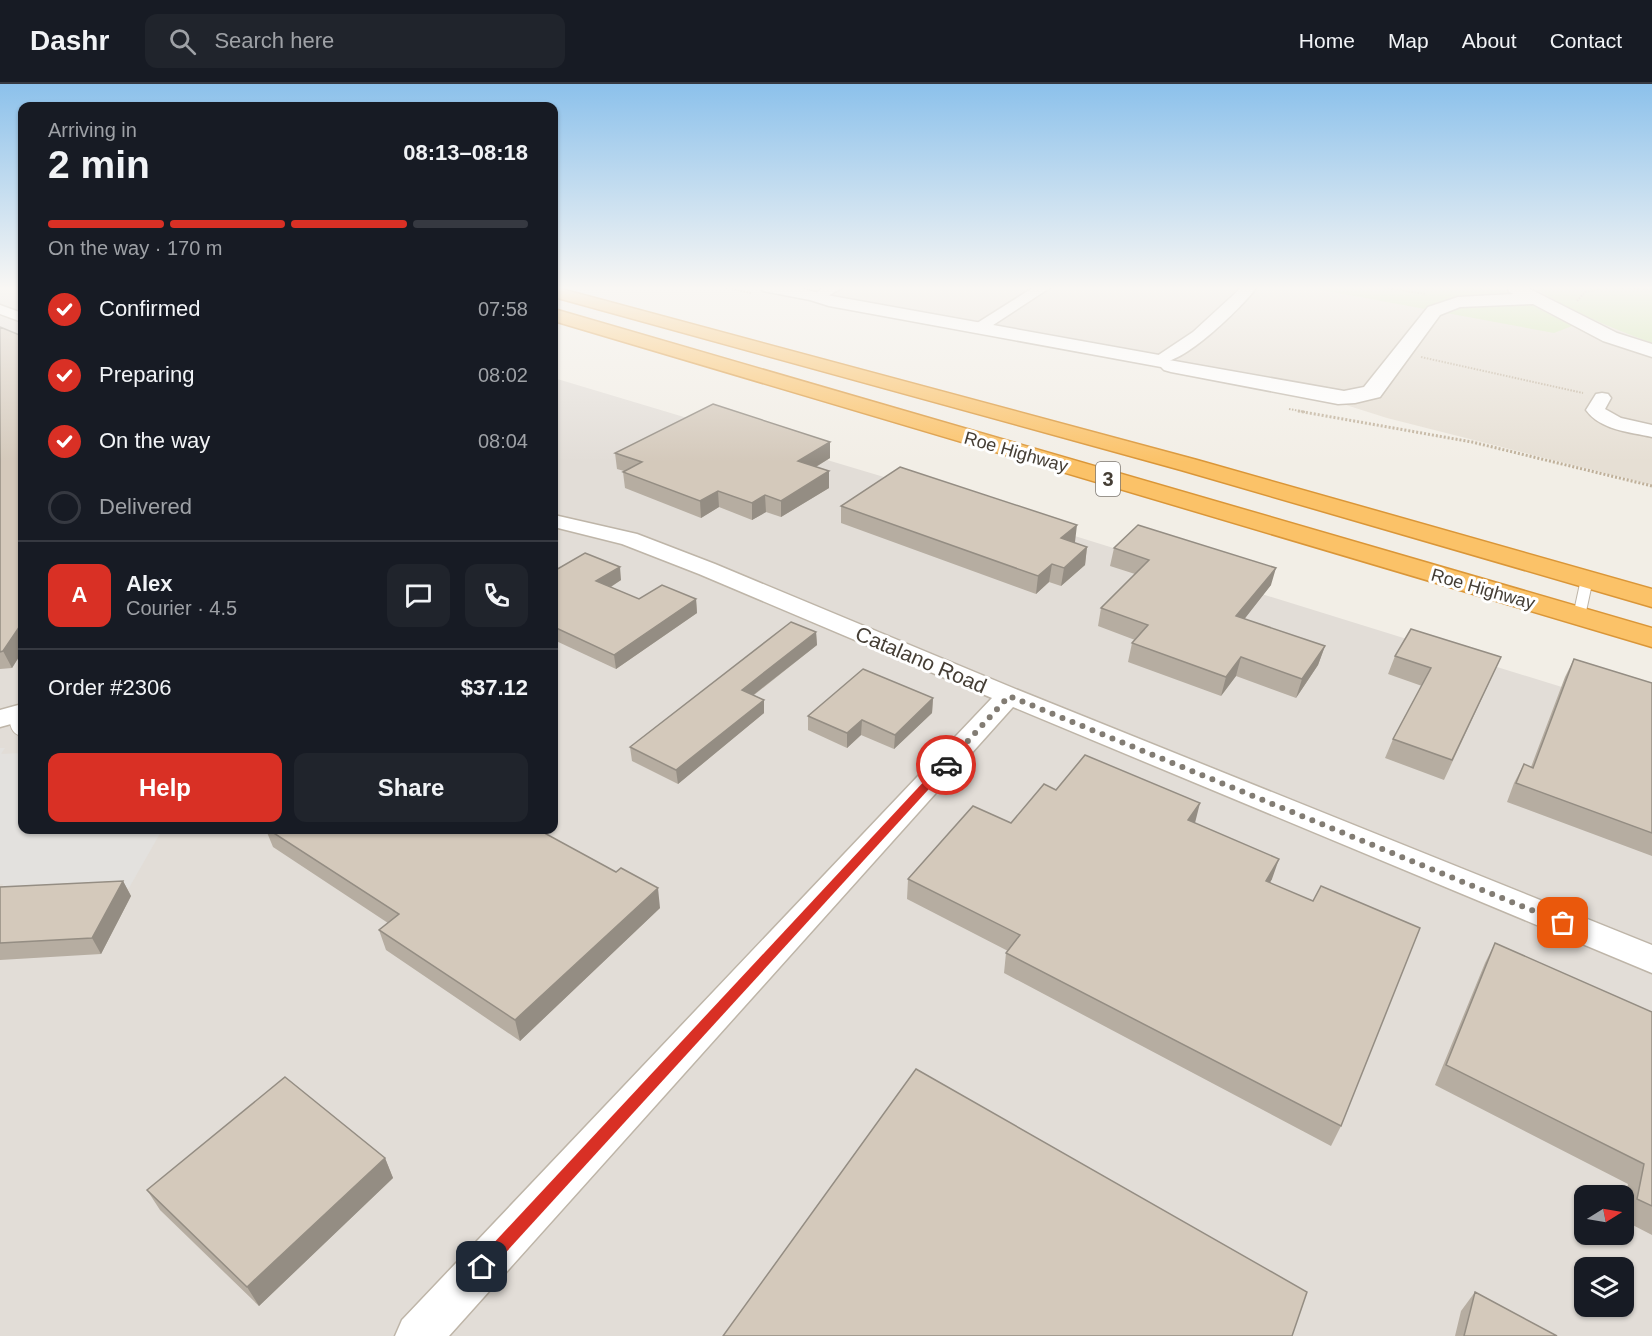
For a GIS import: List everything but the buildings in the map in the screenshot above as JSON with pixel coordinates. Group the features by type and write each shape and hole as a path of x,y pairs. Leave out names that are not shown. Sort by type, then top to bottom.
{"highway":[{"path":"614,345 850,402"},
{"name":"Roe Highway","path":"658,345 1652,638"},
{"name":"Roe Highway","path":"752,345 932,394 1652,598"},
{"path":"784,345 932,394"}],"street":[{"path":"1073,345 1169,361 1225,375 1344,398 1361,397 1372,392 1408,345"},
{"path":"1169,361 1187,345"},
{"path":"1635,345 1652,351"},
{"path":"1602,398 1595,410 1602,417 1652,432"},
{"name":"Catalano Road","path":"558,522 640,543 1652,959"},
{"path":"418,1336 1009,696"}],"lane":[{"path":"1579,616 1587,579"}],"path":[{"path":"1402,353 1602,398"}],"shaded area":[{"path":"0,345 18,345 18,834 558,834 558,379 894,480 1652,715 1652,1336 0,1336"},
{"path":"1054,345 1652,345 1652,485 1387,418 1327,399"},
{"path":"0,748 5,748 1,754 18,753 18,834 160,834 129,888 0,896 3,884 0,884"}],"way so far":[{"path":"946,765 1009,696 1563,923"}],"route":[{"path":"482,1267 946,765"}]}
